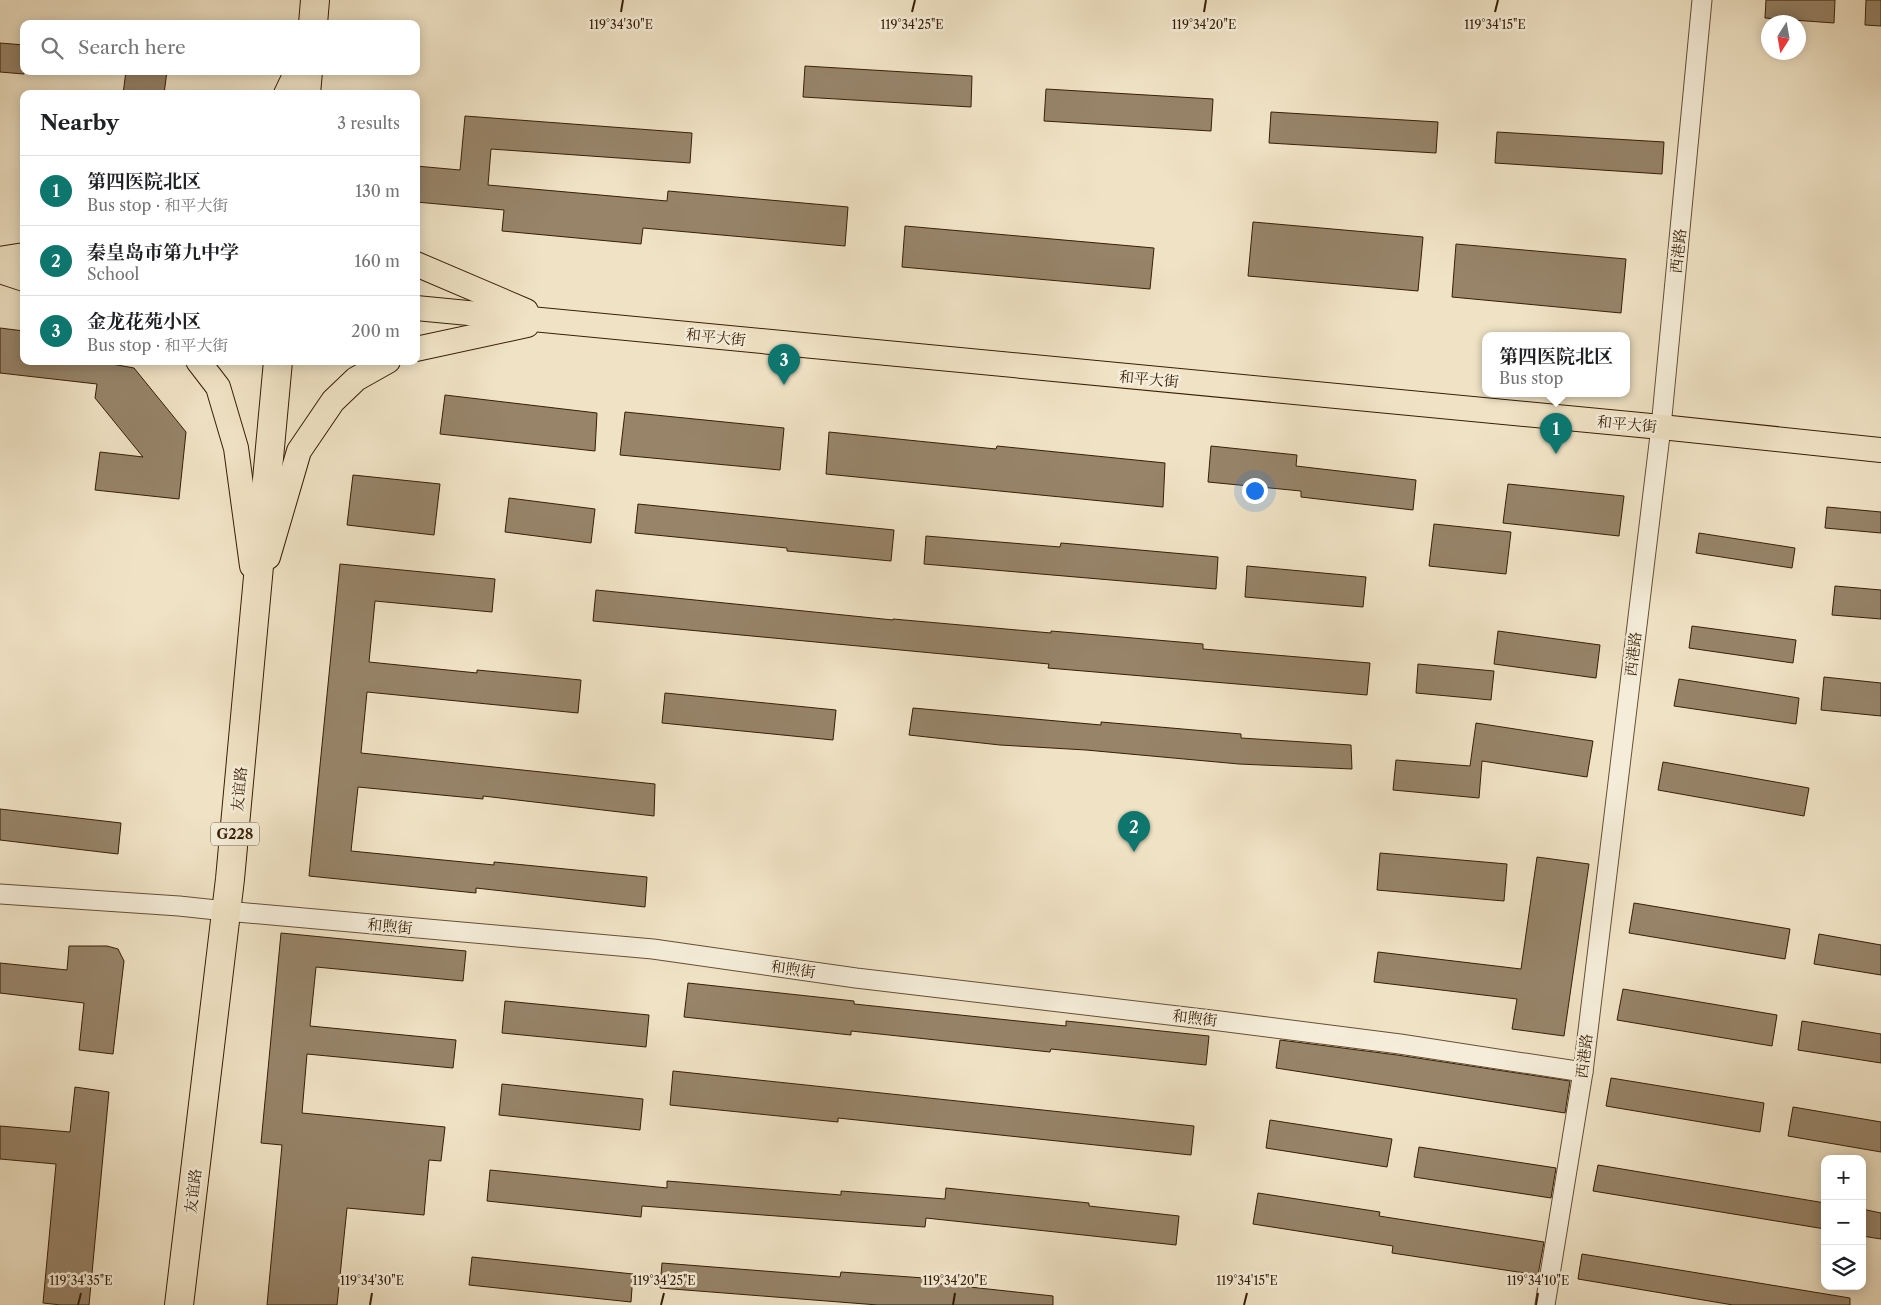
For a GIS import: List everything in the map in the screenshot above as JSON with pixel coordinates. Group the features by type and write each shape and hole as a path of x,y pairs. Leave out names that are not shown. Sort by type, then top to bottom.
{"highway":[{"path":"313,20 315,0"},
{"path":"306,90 308,75"},
{"name":"友谊路","path":"179,1305 226,911 278,365"}],"main road":[{"path":"288,90 295,75"},
{"path":"317,75 318,90"},
{"path":"0,259 20,256"},
{"path":"0,265 20,268"},
{"path":"420,266 548,321"},
{"path":"0,271 20,278"},
{"name":"和平大街","path":"420,308 1661,427 1881,450"},
{"path":"420,348 548,321"},
{"path":"201,365 218,387 236,448 256,594"},
{"path":"256,594 299,451 333,401 356,379 381,365"}],"street":[{"name":"西港路","path":"1546,1305 1583,1072 1661,427 1702,0"},
{"name":"和煦街","path":"0,894 179,906 653,949 856,978 1390,1043 1583,1072"}],"building":[{"path":"1766,0 1835,0 1834,23 1806,21 1806,15 1765,15"},
{"path":"1866,0 1881,0 1881,26 1865,25"},
{"path":"0,43 20,45 20,74 0,72"},
{"path":"805,66 972,76 971,107 803,97"},
{"path":"125,75 166,75 165,90 124,90"},
{"path":"1046,89 1213,99 1211,131 1044,121"},
{"path":"1271,112 1438,122 1436,153 1269,143"},
{"path":"465,116 692,133 690,163 491,149 488,185 667,201 668,191 848,207 845,246 643,228 641,244 502,231 504,210 420,202 420,166 460,170"},
{"path":"1497,132 1664,142 1662,174 1495,163"},
{"path":"1253,222 1423,237 1418,291 1248,276"},
{"path":"905,226 1154,248 1150,289 902,267"},
{"path":"1456,244 1626,259 1621,313 1452,297"},
{"path":"0,328 20,330 20,365 117,365 134,368 186,432 179,499 95,490 100,452 143,457 95,398 97,384 0,373"},
{"path":"445,395 597,413 595,451 440,434"},
{"path":"625,412 784,428 780,470 620,455"},
{"path":"829,432 996,449 997,446 1165,463 1163,507 826,474"},
{"path":"1211,446 1297,455 1296,466 1416,480 1413,510 1301,497 1301,491 1208,482"},
{"path":"353,475 440,484 434,535 347,525"},
{"path":"1508,484 1624,496 1619,536 1503,523"},
{"path":"509,498 595,509 591,543 505,532"},
{"path":"638,504 894,530 891,561 787,551 787,548 635,533"},
{"path":"1827,507 1881,512 1881,533 1825,528"},
{"path":"1434,524 1511,532 1506,574 1429,566"},
{"path":"1699,533 1795,548 1792,568 1696,553"},
{"path":"926,536 1060,547 1061,543 1218,557 1216,589 924,564"},
{"path":"340,564 495,579 492,612 375,601 369,662 477,673 477,670 581,680 578,713 367,692 361,753 655,784 654,816 483,796 483,799 358,787 351,851 494,865 494,862 647,877 645,907 476,888 476,893 309,876"},
{"path":"1247,566 1366,577 1363,607 1245,597"},
{"path":"1835,586 1881,590 1881,619 1832,615"},
{"path":"596,590 893,620 1203,644 1203,649 1370,663 1367,695 1048,668 1049,664 593,621"},
{"path":"1692,626 1796,640 1793,663 1689,648"},
{"path":"1498,631 1600,645 1596,678 1494,664"},
{"path":"1418,664 1494,671 1491,700 1416,693"},
{"path":"1824,677 1881,683 1881,716 1821,710"},
{"path":"1679,679 1799,698 1796,724 1674,706"},
{"path":"665,693 836,710 833,740 662,723"},
{"path":"913,708 1101,725 1101,722 1241,734 1241,738 1351,745 1352,769 1239,764 1086,750 1000,745 909,735"},
{"path":"1476,723 1593,741 1587,777 1482,761 1479,798 1393,790 1396,760 1470,766"},
{"path":"1663,762 1809,788 1804,816 1658,790"},
{"path":"0,809 121,823 118,854 0,840"},
{"path":"1380,853 1507,864 1504,901 1377,890"},
{"path":"1537,857 1589,864 1564,1036 1512,1029 1517,999 1374,982 1378,952 1521,969"},
{"path":"1634,903 1790,929 1785,959 1629,933"},
{"path":"281,933 466,951 463,981 316,967 310,1026 456,1040 453,1068 307,1054 302,1113 445,1127 441,1161 429,1160 424,1215 347,1208 337,1305 267,1305 282,1145 261,1143"},
{"path":"1819,934 1881,945 1881,975 1814,964"},
{"path":"69,946 107,946 118,949 124,961 113,1054 79,1050 84,1003 0,993 0,963 67,970"},
{"path":"688,983 854,1001 854,1004 1066,1026 1066,1021 1209,1036 1206,1065 1051,1049 1050,1052 851,1031 851,1035 684,1017"},
{"path":"1623,989 1777,1015 1772,1046 1617,1020"},
{"path":"505,1001 649,1015 646,1047 502,1033"},
{"path":"1802,1021 1881,1034 1881,1063 1798,1050"},
{"path":"1280,1040 1397,1055 1570,1081 1565,1113 1276,1068"},
{"path":"673,1071 1194,1126 1191,1155 838,1118 838,1122 670,1105"},
{"path":"1611,1078 1764,1103 1760,1132 1606,1106"},
{"path":"502,1084 643,1099 640,1130 499,1115"},
{"path":"75,1087 109,1092 89,1305 61,1305 43,1303 56,1164 0,1159 0,1126 70,1132"},
{"path":"1793,1107 1881,1122 1881,1152 1788,1136"},
{"path":"1270,1120 1392,1139 1387,1167 1266,1148"},
{"path":"1419,1147 1556,1168 1551,1198 1414,1177"},
{"path":"1598,1165 1821,1202 1821,1228 1593,1191"},
{"path":"490,1170 667,1188 667,1181 841,1195 841,1191 945,1199 946,1188 1089,1203 1089,1206 1179,1216 1176,1245 926,1218 925,1227 642,1206 641,1217 487,1201"},
{"path":"1258,1193 1380,1212 1379,1216 1544,1242 1538,1275 1392,1253 1393,1246 1253,1224"},
{"path":"1866,1210 1881,1213 1881,1239 1866,1237"},
{"path":"1582,1254 1850,1298 1850,1305 1733,1305 1578,1279"},
{"path":"472,1257 633,1274 631,1302 469,1285"},
{"path":"662,1263 840,1277 841,1272 924,1278 923,1282 1053,1296 1053,1305 878,1305 660,1288"}],"place":[{"name":"金龙花苑小区","path":"784,385"},
{"name":"第四医院北区","path":"1556,454"},
{"name":"秦皇岛市第九中学","path":"1134,852"}]}
